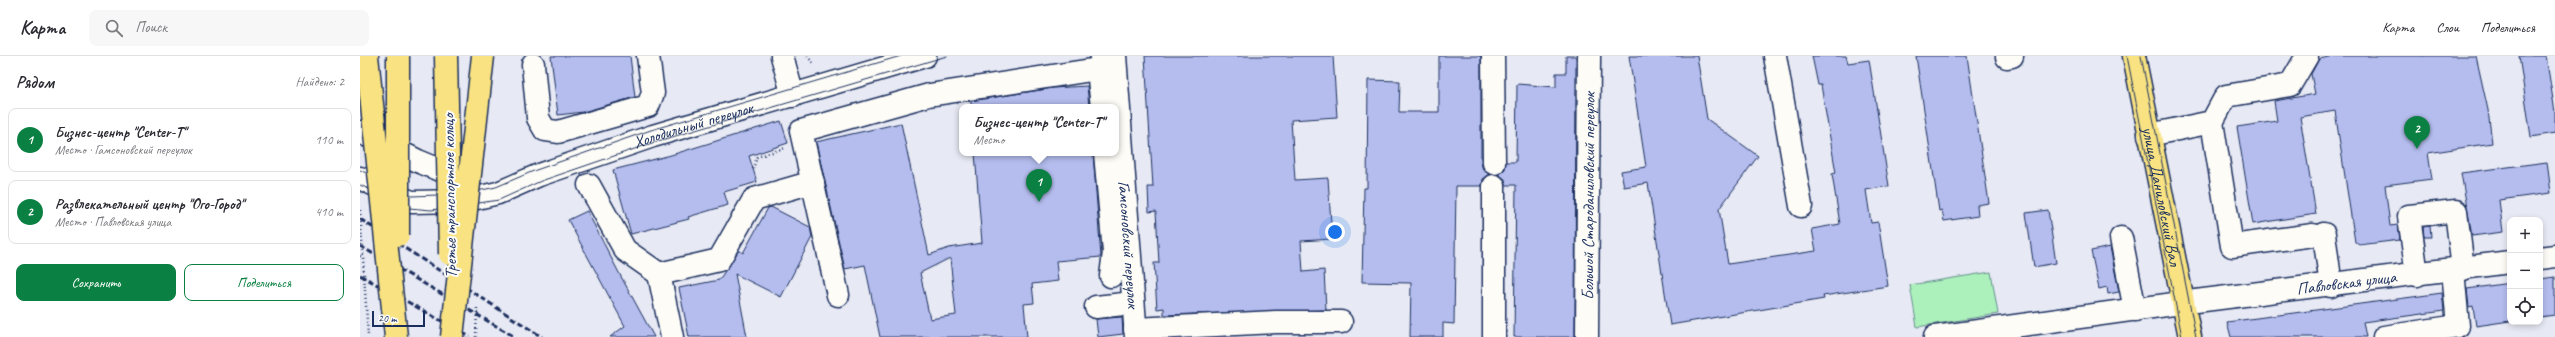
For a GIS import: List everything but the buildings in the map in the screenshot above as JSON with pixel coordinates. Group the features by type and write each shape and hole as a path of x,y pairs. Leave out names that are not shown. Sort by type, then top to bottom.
{"main road":[{"path":"368,56 397,337"},
{"path":"397,337 398,56"},
{"name":"Третье транспортное кольцо","path":"446,56 452,337"},
{"path":"452,337 483,56"},
{"name":"улица Даниловский Вал","path":"2134,56 2182,303 2190,337"}],"street":[{"path":"532,64 538,118 545,130 558,132 648,106 653,93 648,56"},
{"path":"782,56 793,96"},
{"name":"Холодильный переулок","path":"360,178 411,202 464,201 498,193 539,175 653,136 925,56"},
{"name":"Гамсоновский переулок","path":"1115,56 1118,104"},
{"path":"1493,56 1494,163"},
{"name":"Большой Староданиловский переулок","path":"1587,337 1589,56"},
{"path":"1775,56 1800,206"},
{"path":"2307,56 2290,84 2226,96 2212,122 2232,246 2318,235 2331,286"},
{"path":"838,295 801,131 929,94 1101,63 1102,104"},
{"name":"Гамсоновский переулок","path":"1119,111 1136,333"},
{"path":"2149,135 2212,122"},
{"path":"360,132 418,161 498,193"},
{"path":"1105,156 1114,252 1111,276"},
{"path":"659,274 718,260 754,199 813,182"},
{"path":"589,186 625,250 659,274 672,337"},
{"path":"1494,186 1494,337"},
{"path":"2384,337 2458,326 2456,210 2410,216 2416,275"},
{"path":"2121,238 2136,310"},
{"path":"2543,258 2555,256"},
{"name":"Павловская улица","path":"1935,337 2182,303 2331,286 2507,262"},
{"path":"1096,307 1133,303"},
{"path":"1136,333 1276,322 1341,322"}],"path":[{"path":"807,56 814,65"},
{"path":"753,168 756,158 791,145"},
{"path":"360,210 368,337"}],"green space":[{"path":"1991,272 1998,314 1917,327 1910,285"}],"tram line":[{"path":"360,170 412,196 463,194 496,187 536,170 651,130 901,56"},
{"path":"360,185 409,208 431,210 499,200 541,181 655,142 947,56"},
{"path":"2127,56 2182,337"},
{"path":"2141,56 2196,337"}],"railway":[{"path":"360,219 542,337"},
{"path":"360,246 515,337"},
{"path":"360,275 470,337"}],"place":[{"name":"Развлекательный центр \"Ого-Город\"","path":"2417,149"},
{"name":"Бизнес-центр \"Center-T\"","path":"1039,202"}]}
